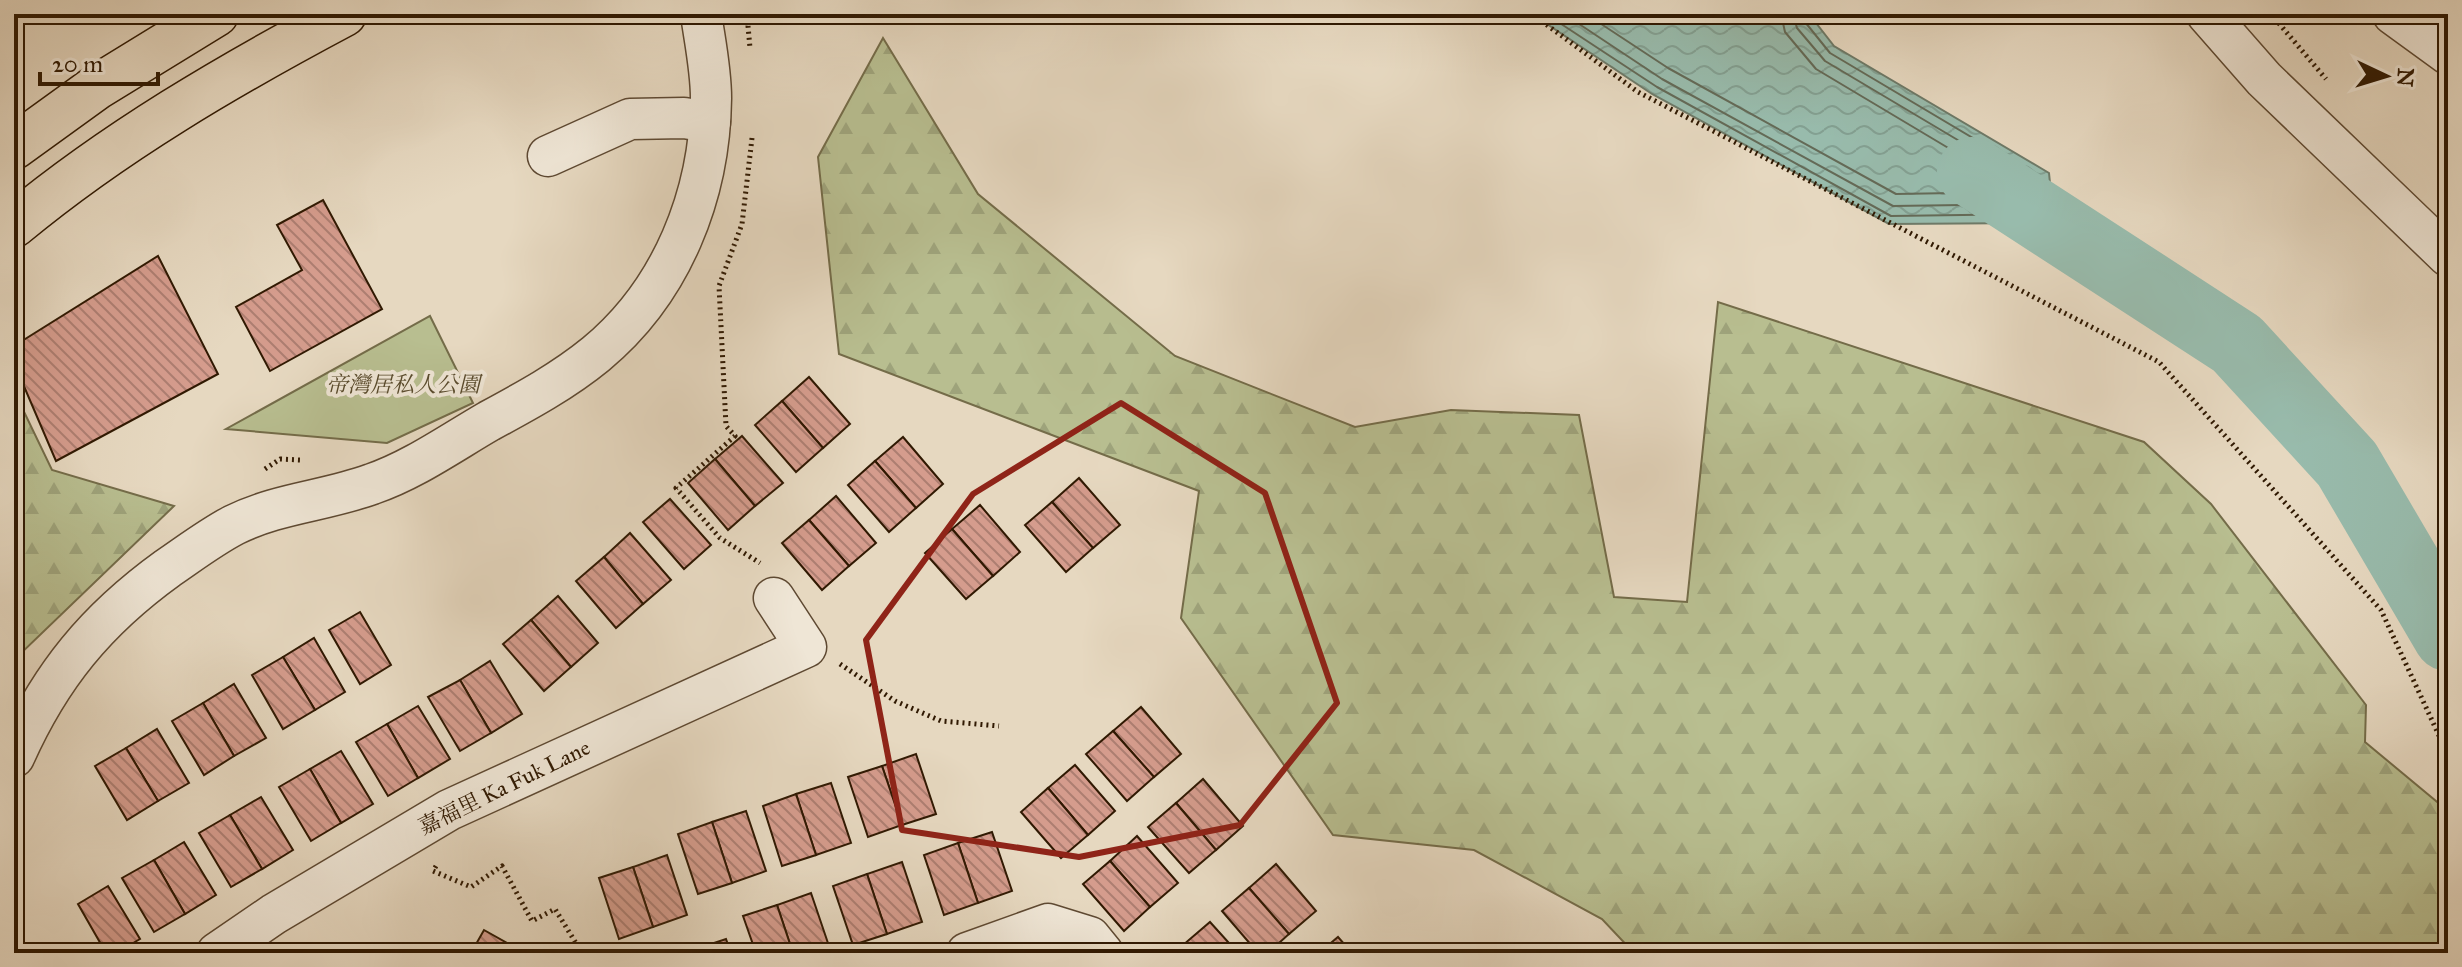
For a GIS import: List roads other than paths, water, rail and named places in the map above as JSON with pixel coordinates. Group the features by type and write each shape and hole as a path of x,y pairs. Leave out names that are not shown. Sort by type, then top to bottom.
{"main road":[{"path":"14,147 97,87 216,14"},
{"path":"14,225 125,143 192,100 344,14"}],"street":[{"path":"14,757 42,700 63,668 87,638 144,585 201,545 262,513 353,490 396,474 551,386 597,353 642,306 675,255 695,203 710,122 710,69 701,14"},
{"path":"2207,14 2264,79 2448,256"},
{"path":"2393,14 2448,54"},
{"path":"548,156 630,119 684,118 710,122"},
{"name":"嘉福里 Ka Fuk Lane","path":"217,953 274,914 449,810 806,647 774,598"},
{"path":"967,953 1048,924 1090,937 1103,953"}],"water":[{"path":"1532,14 1809,14 1834,46 2049,173 2054,223 1889,224 1652,94"}],"waterway":[{"path":"1972,172 2237,344 2347,464 2448,636"}],"park label":[{"name":"帝灣居私人公園","path":"403,384"}]}
